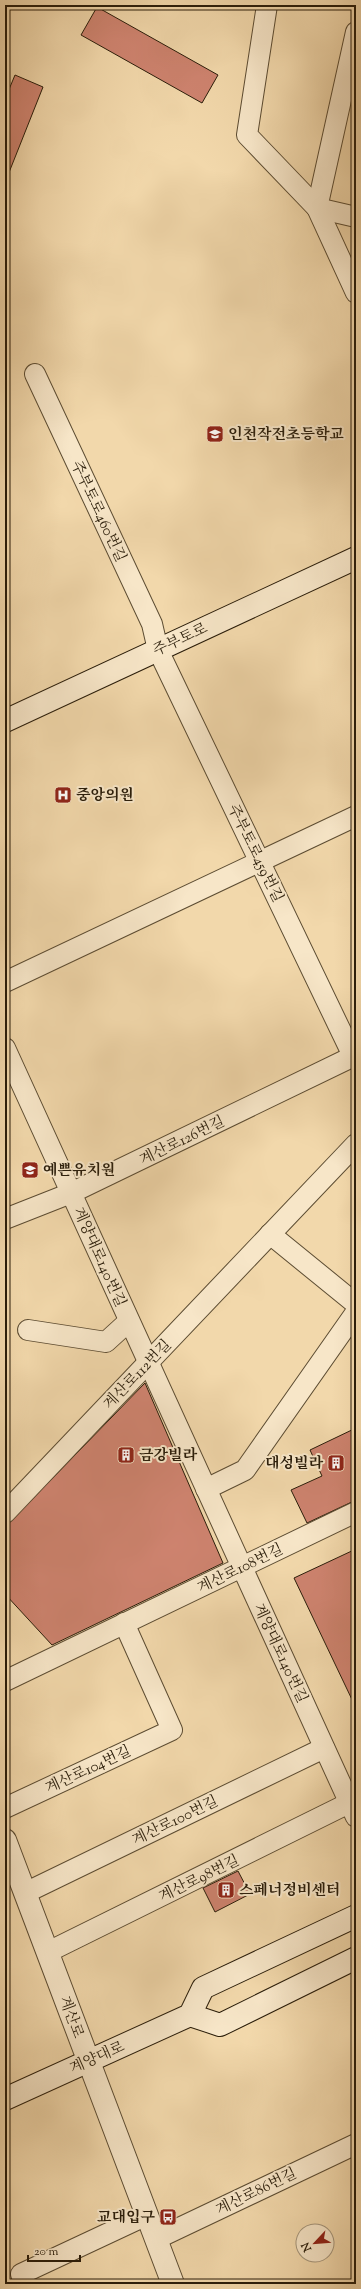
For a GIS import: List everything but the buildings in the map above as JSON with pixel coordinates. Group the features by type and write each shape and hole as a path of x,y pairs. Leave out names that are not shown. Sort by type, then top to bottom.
{"main road":[{"name":"주부토로","path":"5,721 356,558"},
{"name":"계산로","path":"5,1840 173,2284"},
{"path":"356,1916 203,1988 190,2015 220,2025 356,1958"},
{"name":"계양대로","path":"5,2099 190,2015"}],"street":[{"path":"267,5 247,135 317,208 356,293"},
{"path":"317,208 356,32"},
{"path":"317,208 356,217"},
{"name":"주부토로460번길","path":"35,374 152,624 158,650"},
{"name":"주부토로459번길","path":"158,650 355,1055"},
{"path":"5,982 356,816"},
{"name":"계양대로140번길","path":"5,1048 353,1810"},
{"name":"계산로126번길","path":"5,1219 71,1193 355,1055"},
{"name":"계산로112번길","path":"5,1513 356,1144"},
{"path":"270,1234 356,1304"},
{"path":"206,1489 244,1470 356,1312"},
{"name":"계양대로140번길","path":"28,1330 106,1342 130,1321"},
{"name":"계산로108번길","path":"5,1681 356,1512"},
{"name":"계산로104번길","path":"5,1808 172,1730 124,1624"},
{"name":"계산로100번길","path":"25,1893 324,1748"},
{"name":"계산로98번길","path":"48,1952 353,1810"},
{"name":"계산로86번길","path":"156,2239 356,2144"},
{"path":"25,2284 22,2274 147,2215"}],"place":[{"name":"인천작전초등학교","path":"215,434"},
{"name":"중앙의원","path":"63,795"},
{"name":"예쁜유치원","path":"30,1170"},
{"name":"금강빌라","path":"126,1455"},
{"name":"대성빌라","path":"336,1463"},
{"name":"스페너정비센터","path":"226,1890"},
{"name":"교대입구","path":"168,2217"}]}
